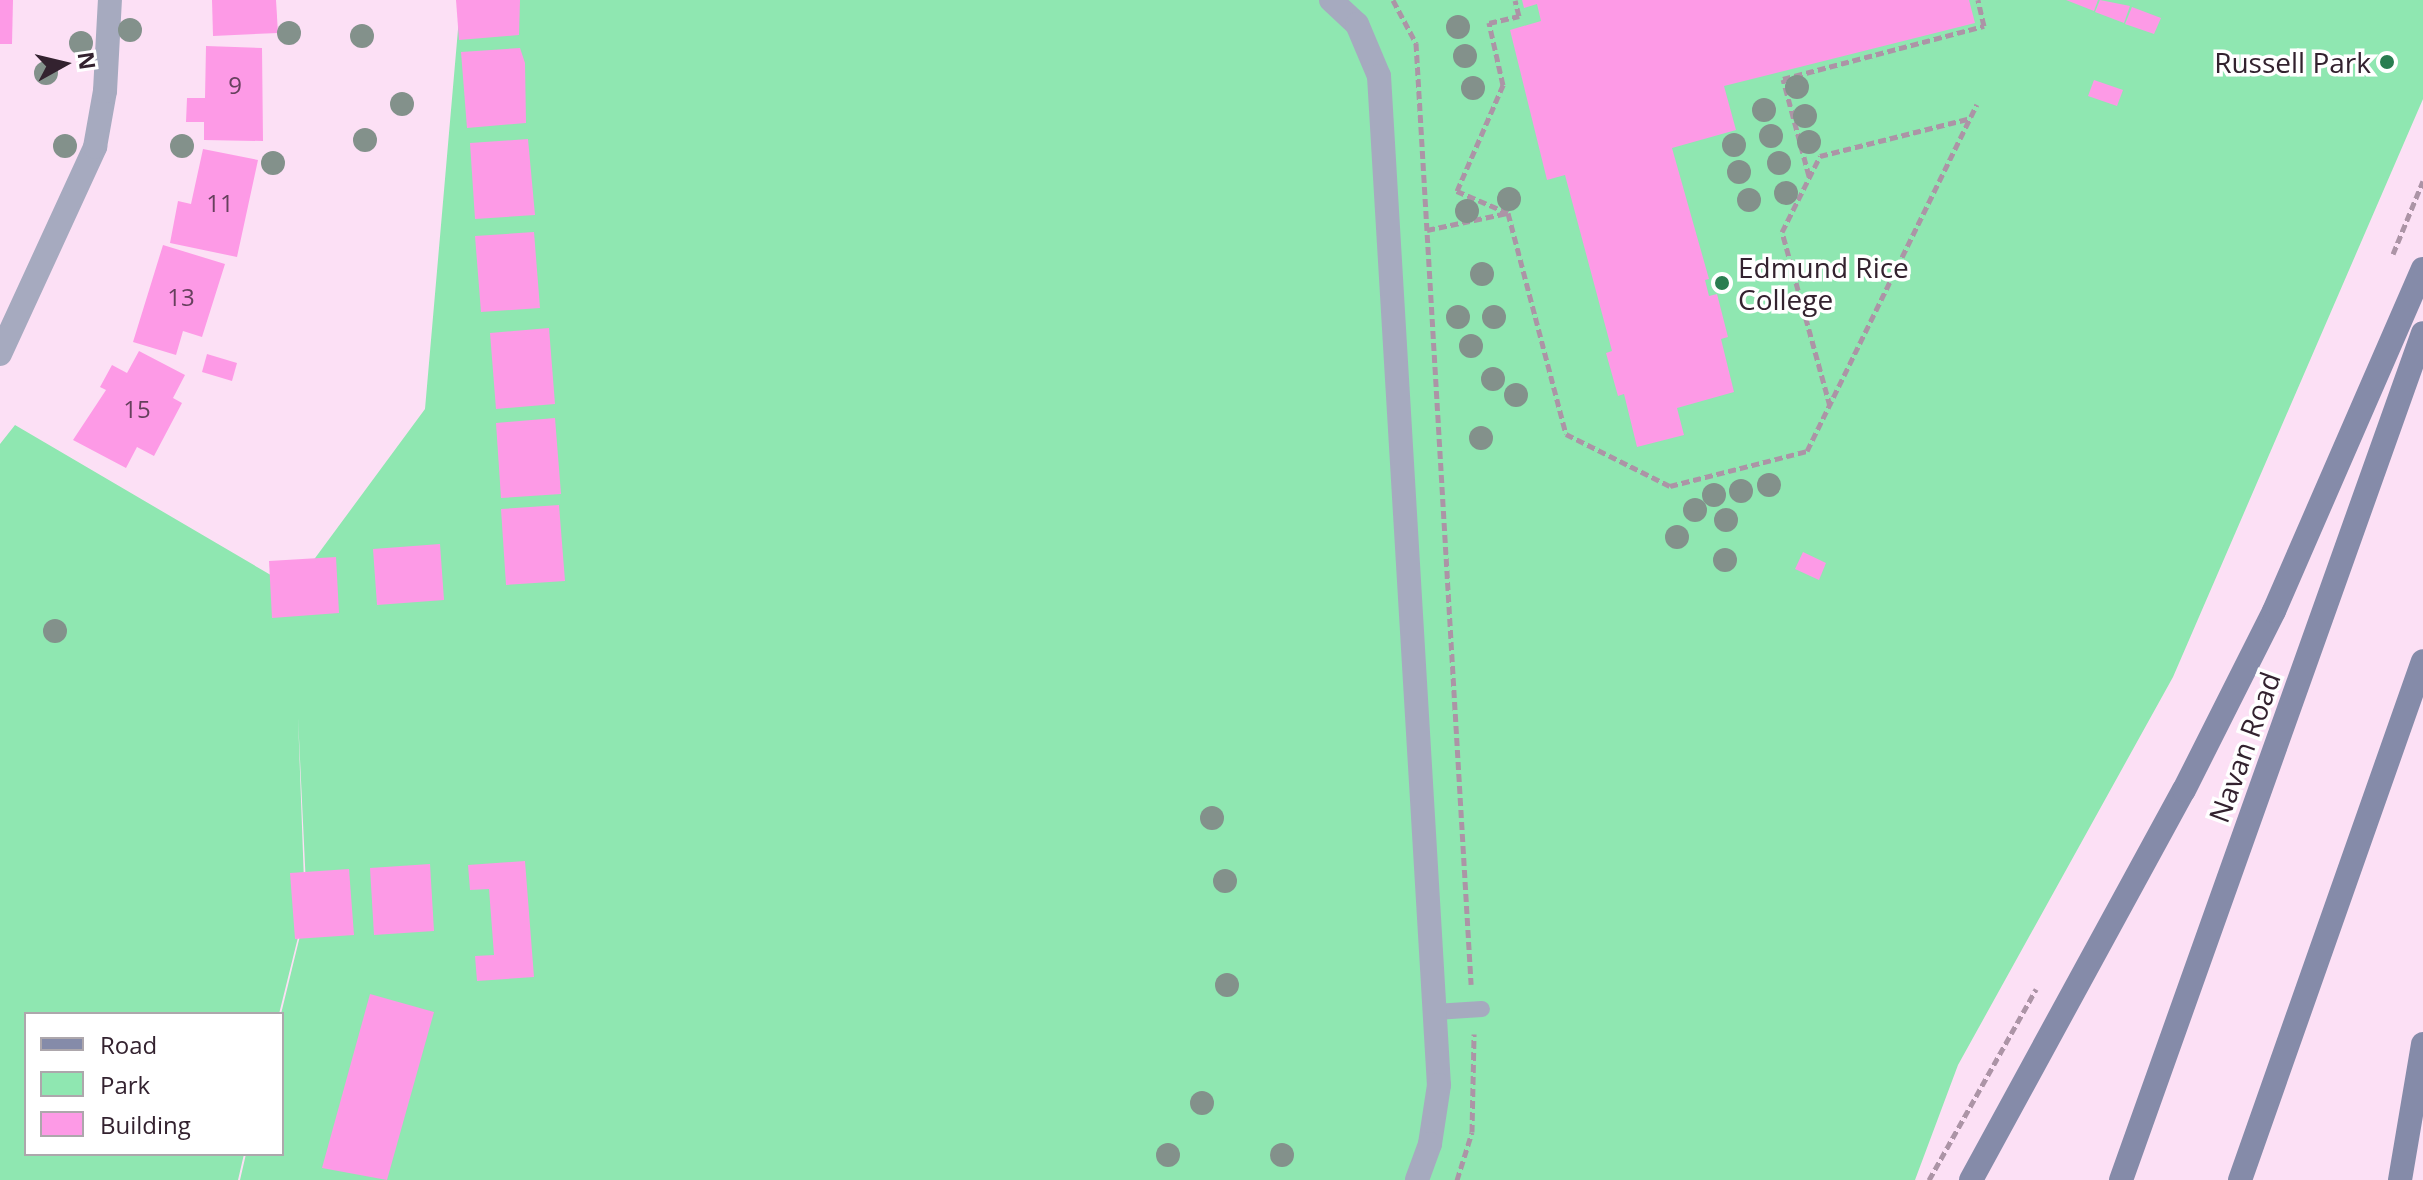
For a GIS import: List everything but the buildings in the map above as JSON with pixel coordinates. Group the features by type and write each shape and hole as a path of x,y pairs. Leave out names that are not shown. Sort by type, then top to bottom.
{"main road":[{"path":"1971,1180 2184,790 2274,611 2423,269"},
{"name":"Navan Road","path":"2121,1180 2423,333"},
{"path":"2240,1180 2423,661"},
{"path":"2400,1180 2423,1044"}],"street":[{"path":"0,354 95,147 105,91 110,0"},
{"path":"1331,0 1357,24 1379,76 1439,1085 1430,1144 1417,1180"}],"lane":[{"path":"1435,1012 1477,1009"}],"path":[{"path":"1393,0 1416,43 1477,1009 1472,1132 1457,1180"},
{"path":"1508,213 1457,191 1503,85 1489,23 1519,16 1515,0"},
{"path":"1809,177 1783,79 1984,26 1978,0"},
{"path":"1508,213 1566,434 1670,486 1807,451 1977,104"},
{"path":"1830,406 1782,232 1809,177 1820,156 1972,118"},
{"path":"2390,262 2423,181"},
{"path":"1427,230 1508,213"},
{"path":"1929,1180 1969,1101 2040,984"}],"green space":[{"path":"469,0 2423,0 2423,99 2173,677 1958,1065 1915,1180 240,1180 246,1156 284,1156 284,1012 281,1012 307,907 298,717 305,909 279,1012 24,1012 24,1156 244,1156 238,1180 0,1180 0,444 15,425 293,588 425,409 459,18"}],"place":[{"name":"Russell Park","path":"2387,62"},
{"name":"Edmund Rice College","path":"1722,283"}]}
